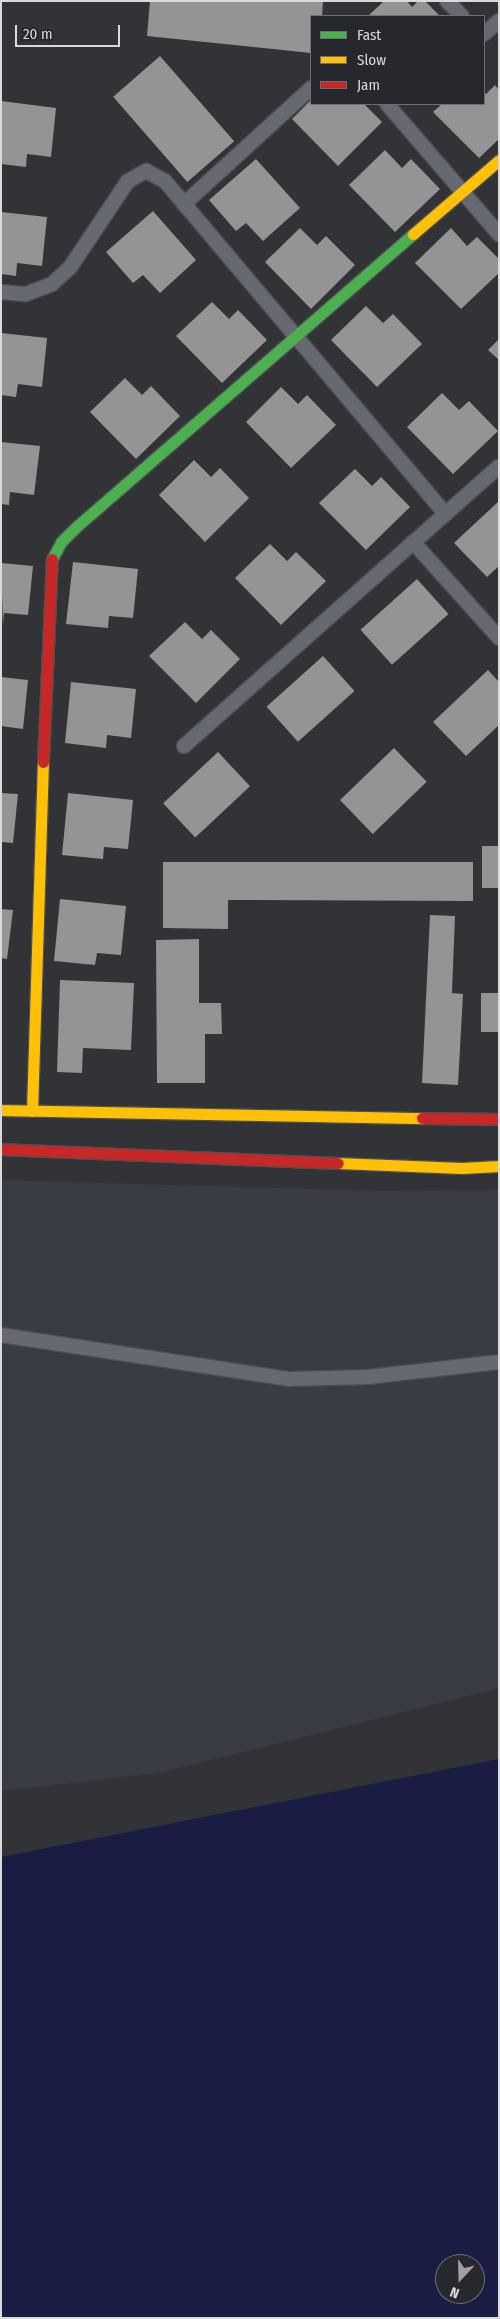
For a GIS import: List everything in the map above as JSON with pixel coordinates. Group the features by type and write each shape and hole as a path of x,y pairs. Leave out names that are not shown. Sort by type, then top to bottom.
{"street":[{"path":"32,1111 50,563 61,542 76,526 499,160"},
{"path":"1,1110 499,1119"},
{"path":"1,1149 462,1168 499,1166"}],"lane":[{"path":"447,1 461,15"},
{"path":"485,33 499,21"},
{"path":"184,204 310,89"},
{"path":"394,106 499,234"},
{"path":"1,292 26,294 52,284 71,266 128,181 146,171 165,182 445,514"},
{"path":"184,746 499,466"},
{"path":"413,542 499,638"},
{"path":"1,1336 290,1379 368,1377 499,1362"}],"shaded area":[{"path":"1,1180 380,1191 499,1190 499,1688 157,1773 1,1791"},
{"path":"499,1759 499,2318 1,2318 1,1857"}],"building":[{"path":"150,1 323,1 322,15 310,15 310,53 147,36"},
{"path":"384,1 407,1 412,7 418,1 425,1 439,15 369,15"},
{"path":"160,56 234,141 187,182 113,97"},
{"path":"495,85 499,90 499,139 479,158 433,112 441,105 485,105 486,94"},
{"path":"1,101 56,108 51,157 27,154 26,167 1,164"},
{"path":"310,101 310,105 365,105 382,122 338,166 292,119"},
{"path":"385,150 402,168 411,159 440,189 395,232 349,185"},
{"path":"256,159 300,208 263,241 246,223 236,231 209,200"},
{"path":"153,211 196,260 160,293 143,275 133,283 106,252"},
{"path":"1,212 47,217 42,266 17,263 16,276 1,274"},
{"path":"300,228 317,245 326,236 355,265 311,309 265,262"},
{"path":"451,228 467,246 477,237 499,259 499,273 461,309 415,263"},
{"path":"212,302 229,319 238,310 267,340 222,383 176,336"},
{"path":"366,306 383,323 393,314 422,344 377,387 331,340"},
{"path":"1,333 47,338 42,387 18,384 16,397 1,395"},
{"path":"499,339 499,360 488,350"},
{"path":"125,378 142,395 151,386 180,416 136,459 90,412"},
{"path":"281,387 298,404 307,395 336,425 291,468 246,422"},
{"path":"442,393 459,410 469,401 498,431 453,474 407,427"},
{"path":"1,442 40,446 34,495 10,492 9,505 1,504"},
{"path":"194,460 211,477 220,468 249,498 205,542 159,495"},
{"path":"355,469 372,486 381,477 410,507 366,550 319,503"},
{"path":"499,501 499,566 487,577 454,543"},
{"path":"270,544 287,561 296,552 326,581 281,625 235,578"},
{"path":"73,562 138,569 133,618 109,616 108,628 66,624"},
{"path":"1,563 33,566 28,615 4,613 3,625"},
{"path":"417,579 448,614 392,665 361,630"},
{"path":"185,622 202,639 211,630 240,659 196,703 149,656"},
{"path":"323,656 354,691 298,742 267,707"},
{"path":"488,670 499,682 499,725 466,756 433,722"},
{"path":"1,677 28,680 23,729 1,726"},
{"path":"71,682 136,689 131,738 107,735 106,748 65,743"},
{"path":"394,748 427,782 373,834 340,800"},
{"path":"218,752 250,786 195,838 163,803"},
{"path":"1,793 18,794 13,843 1,842"},
{"path":"68,793 133,800 128,849 104,847 103,859 62,855"},
{"path":"482,846 499,846 499,888 482,888"},
{"path":"163,862 473,862 473,901 228,900 228,929 163,928"},
{"path":"60,899 126,906 121,955 97,953 95,965 54,961"},
{"path":"1,909 13,910 7,959 1,958"},
{"path":"430,915 455,916 452,993 463,994 458,1085 422,1083"},
{"path":"199,939 199,1003 221,1003 222,1034 205,1034 205,1083 157,1083 156,940"},
{"path":"60,980 134,983 131,1050 83,1048 82,1073 57,1072"},
{"path":"481,993 499,993 499,1032 481,1032"}],"traffic: fast":[{"path":"52,559 61,542 76,527 413,234"}],"traffic: slow":[{"path":"413,234 499,160"},
{"path":"32,1111 43,762"},
{"path":"1,1110 422,1118"},
{"path":"338,1163 462,1168 499,1166"}],"traffic: jam":[{"path":"43,762 52,559"},
{"path":"422,1118 499,1119"},
{"path":"1,1149 338,1163"}]}
